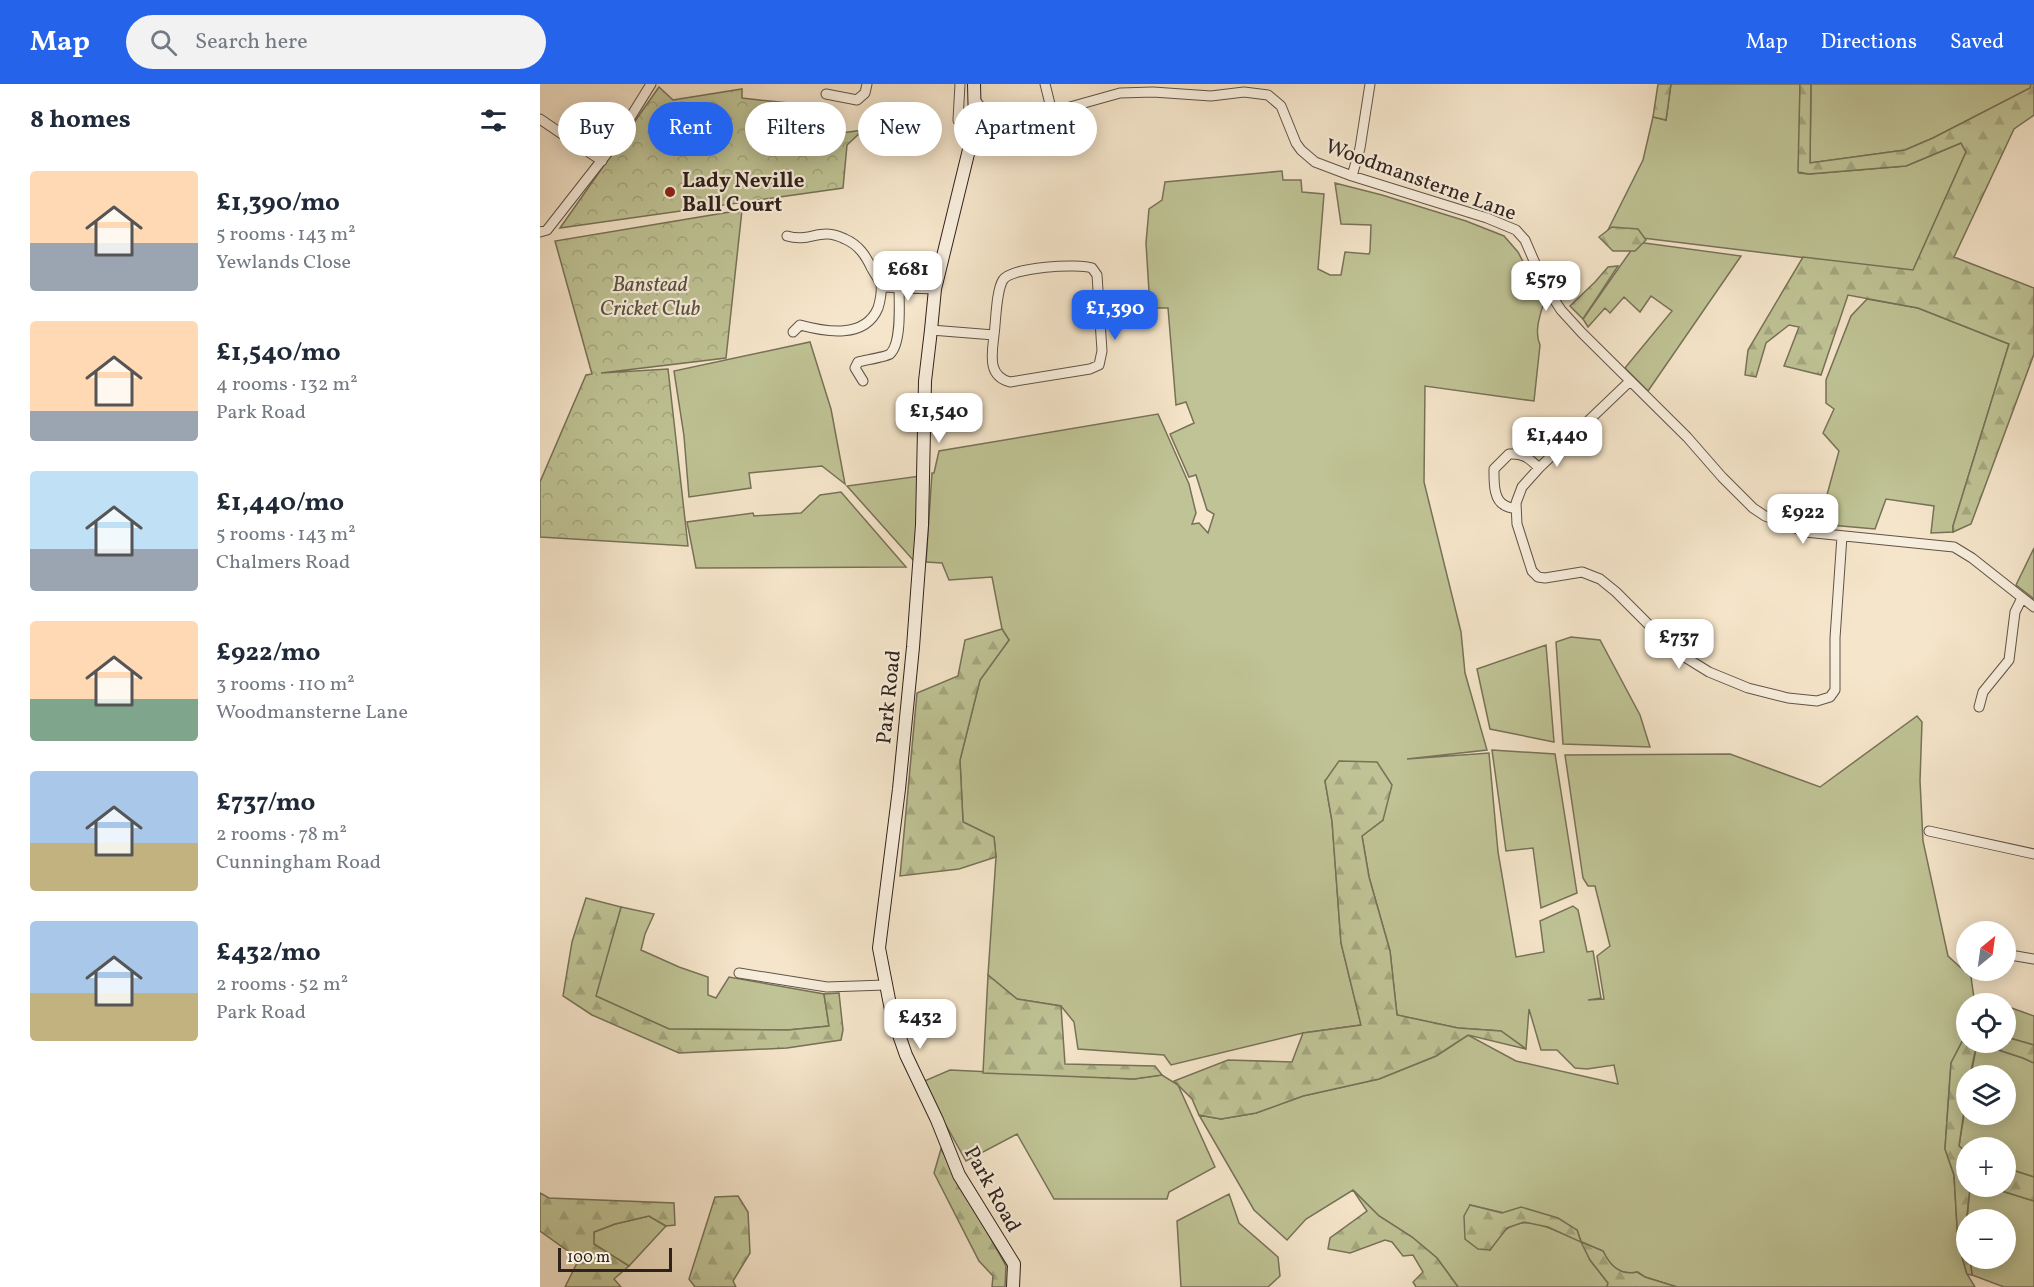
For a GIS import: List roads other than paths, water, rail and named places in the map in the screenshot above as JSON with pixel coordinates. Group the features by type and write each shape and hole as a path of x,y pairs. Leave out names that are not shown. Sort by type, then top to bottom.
{"street":[{"path":"543,231 602,161 651,84"},
{"path":"826,94 857,100 865,93 867,84"},
{"path":"959,102 960,84"},
{"name":"Park Road","path":"974,84 976,101"},
{"path":"1045,84 1050,102"},
{"path":"1352,176 1360,148 1370,84"},
{"name":"Woodmansterne Lane","path":"1080,102 1120,88 1211,96 1244,92 1268,95 1281,106 1300,150 1315,162 1352,176 1487,218 1516,230 1525,240 1544,285 1561,310 1687,437 1753,508 1798,530 1954,547 1972,558 2034,607"},
{"path":"540,120 558,132"},
{"path":"594,156 602,161"},
{"name":"Park Road","path":"969,156 935,289 926,381 922,525 913,647 899,789 879,948 885,985 906,1055 937,1120 959,1174 1014,1264 1013,1287"},
{"path":"787,236 799,240 823,232 847,239 865,255 882,287 879,305 873,317 860,328 849,331 821,331 800,325 793,332"},
{"path":"1076,265 1092,268 1097,275 1102,351 1099,365 1090,369 1023,381 1004,381 995,373 993,367 994,335 1002,282 1011,273 1076,265"},
{"path":"882,287 935,289"},
{"path":"862,381 855,368 856,364 888,356 895,345 898,331 899,288"},
{"path":"931,330 994,335"},
{"path":"1630,381 1522,487 1516,509 1521,540 1532,571 1538,577 1582,572 1600,579 1675,651 1708,672 1748,688 1788,698 1818,701 1830,697 1835,690 1835,638 1842,536"},
{"path":"1516,509 1506,506 1498,498 1494,488 1494,469 1509,454 1518,453 1524,455 1539,468"},
{"path":"1979,707 1983,692 2009,660 2015,612 2022,598"},
{"path":"1929,831 2034,854"},
{"path":"2016,956 2034,959"},
{"path":"739,973 827,987 885,985"}],"place":[{"name":"Lady Neville Ball Court","path":"670,192"}],"park label":[{"name":"Banstead Cricket Club","path":"650,296"}]}
